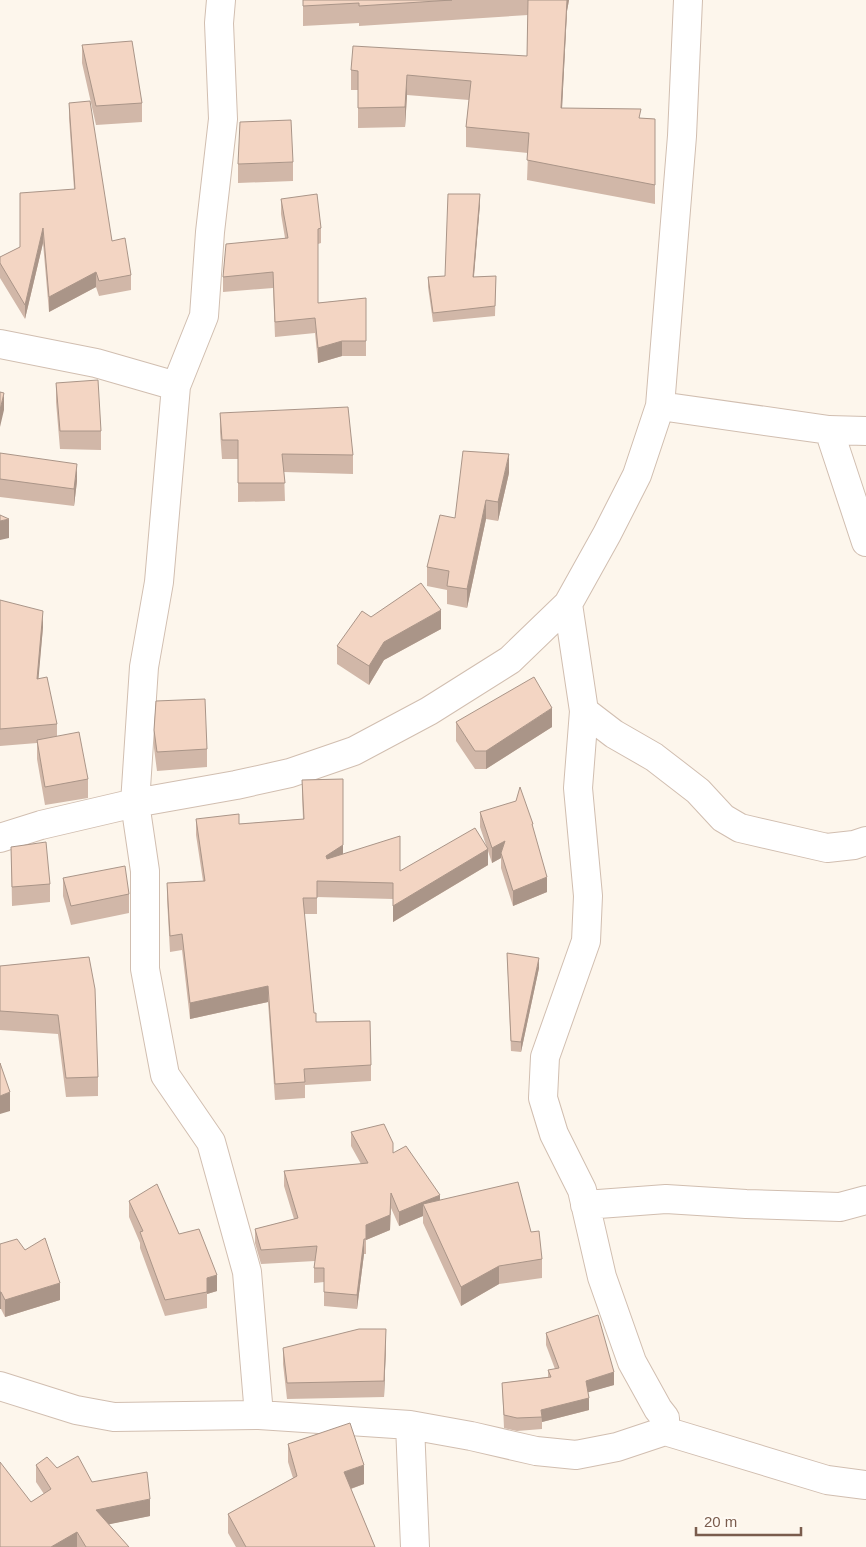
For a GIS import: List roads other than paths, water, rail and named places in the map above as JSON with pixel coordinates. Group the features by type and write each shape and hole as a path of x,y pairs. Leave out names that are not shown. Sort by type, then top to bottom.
{"street":[{"path":"221,0 219,23 223,119 210,232 204,316 176,386 159,582 144,667 135,803 145,871 145,968 165,1075 211,1142 247,1272 259,1415"},
{"path":"0,838 41,825 135,803 281,775 354,751 429,711 510,660 568,604 637,475 660,406 682,136 688,0"},
{"path":"0,344 96,362 176,386"},
{"path":"660,406 829,430 866,431"},
{"path":"829,430 866,542"},
{"path":"568,604 584,711 578,788 588,896 586,941 545,1057 543,1098 554,1134 582,1190 602,1277 632,1362 665,1418 665,1431"},
{"path":"584,711 614,734 654,757 698,791 723,818 740,828 827,848 854,845 866,841"},
{"path":"585,1206 666,1199 840,1207 866,1200"},
{"path":"0,1386 76,1410 114,1417 259,1415 410,1425 471,1436 536,1452 576,1455 617,1447 665,1431 826,1480 866,1485"},
{"path":"410,1425 415,1547"}]}
